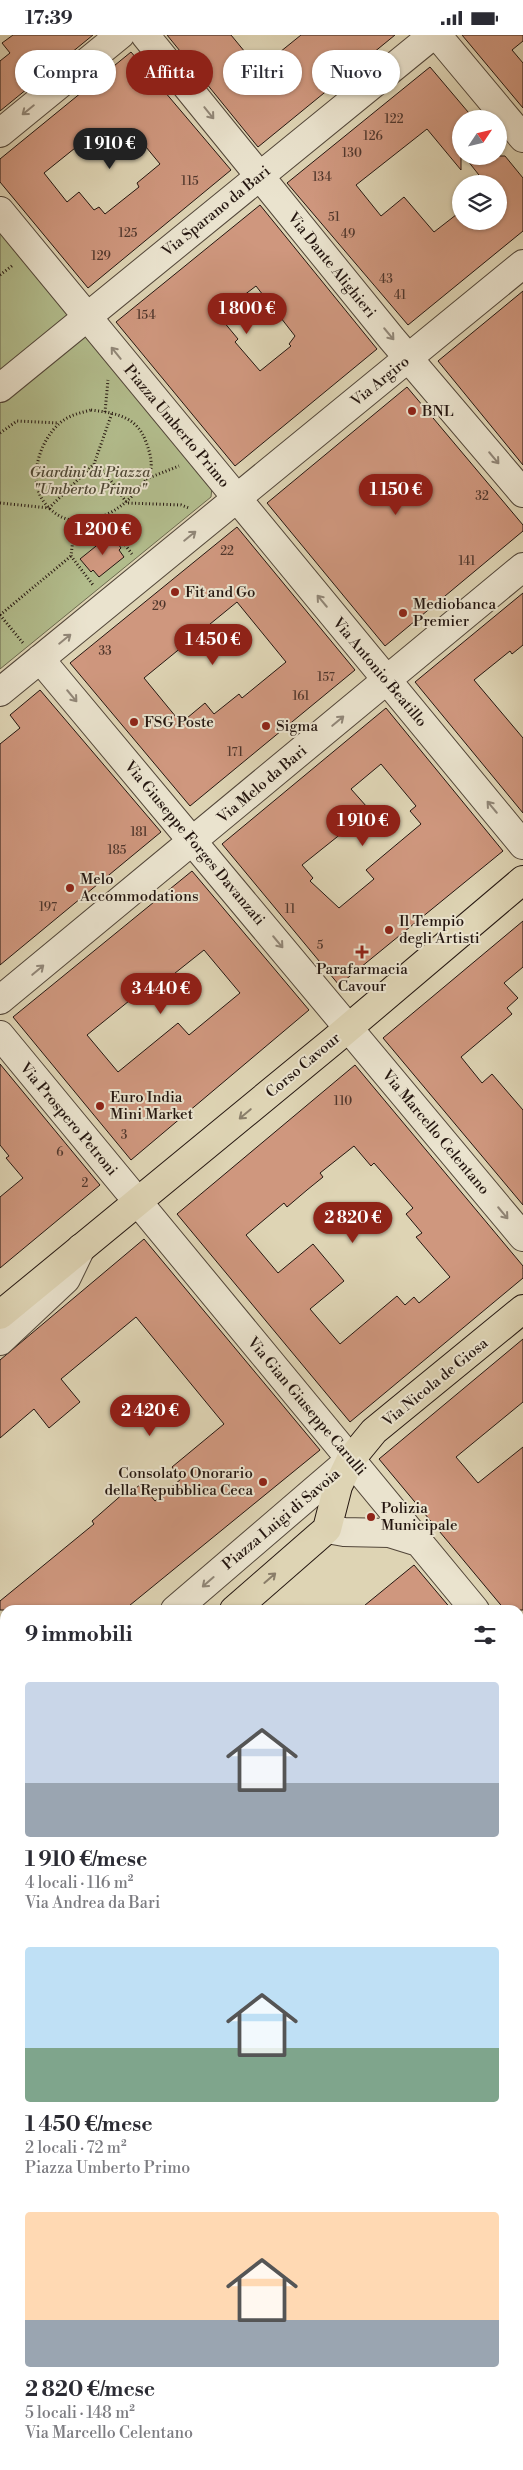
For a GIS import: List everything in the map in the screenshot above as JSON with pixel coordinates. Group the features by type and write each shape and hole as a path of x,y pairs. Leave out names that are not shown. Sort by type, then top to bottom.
{"main road":[{"name":"Corso Cavour","path":"0,1315 349,1027 523,880"},
{"name":"Via Nicola de Giosa","path":"351,1459 374,1431 523,1309"},
{"name":"Piazza Luigi di Savoia","path":"327,1529 338,1486 351,1459"},
{"path":"240,1605 327,1529"}],"street":[{"path":"0,133 120,35"},
{"name":"Via Dante Alighieri","path":"144,35 408,357 523,493"},
{"name":"Via Sparano da Bari","path":"0,388 433,35"},
{"path":"437,35 523,138"},
{"name":"Piazza Umberto Primo","path":"0,211 236,498 32,651 0,692"},
{"name":"Via Argiro","path":"236,498 523,264"},
{"name":"Via Antonio Beatillo","path":"236,498 523,845"},
{"name":"Via Melo da Bari","path":"0,1000 523,567"},
{"name":"Via Giuseppe Forges Davanzati","path":"32,651 349,1027"},
{"name":"Via Marcello Celentano","path":"349,1027 523,1237"},
{"name":"Via Prospero Petroni","path":"0,1035 138,1202"},
{"name":"Via Gian Giuseppe Carulli","path":"138,1202 471,1605"},
{"name":"Corso Cavour","path":"0,1341 66,1279 81,1248"},
{"name":"Piazza Luigi di Savoia","path":"181,1605 351,1459"},
{"path":"327,1529 344,1532 389,1533 418,1542"}],"path":[{"path":"0,275 20,259"},
{"path":"106,412 108,375"},
{"path":"91,410 106,412 131,419 144,436 150,453 151,469 127,503 104,517 82,523 52,513 42,500 37,482 36,467 42,451 59,423 72,415 91,410"},
{"path":"49,508 94,464 112,413"},
{"path":"0,433 17,421 59,423"},
{"path":"145,479 188,463"},
{"path":"94,464 106,474 127,503"},
{"path":"0,503 49,508"},
{"path":"127,503 181,505 189,508"},
{"path":"104,517 132,554"},
{"path":"32,651 0,615 71,556 75,521"},
{"path":"71,556 94,585"}],"green space":[{"name":"Giardini di Piazza \"Umberto Primo\"","path":"0,231 212,487 211,497 0,669"}],"building":[{"path":"13,35 93,35 75,50 15,50 15,95 20,95 0,111 0,61 10,53 2,43"},
{"path":"167,35 231,35 243,50 223,50 223,95 302,95 302,50 282,50 301,35 395,35 377,50 312,50 312,95 322,95 258,147 213,92 213,50 179,50"},
{"path":"462,35 523,35 523,41 512,50 523,63 523,108"},
{"path":"126,56 126,95 167,95 231,170 88,288 0,182 0,159 78,95 116,95 116,64","holes":["132,130 160,164 137,183 139,187 105,214 99,207 94,210 79,192 67,202 44,173 85,140 98,157"]},
{"path":"430,67 466,110 452,110 452,159 427,129 356,185 381,216 404,197 434,232 452,218 452,230 507,230 507,175 479,175 471,165 508,165 508,160 523,178 523,231 408,325 287,183 395,95 400,95 400,91"},
{"path":"260,205 377,349 235,466 116,322","holes":["256,286 295,336 289,344 291,346 260,371 235,342 238,339 218,315"]},
{"path":"523,291 523,465 438,361"},
{"path":"407,387 523,525 523,531 385,646 267,503"},
{"path":"237,527 355,670 190,806 70,663","holes":["237,602 286,662 242,698 239,694 214,714 205,703 181,723 144,678"]},
{"path":"111,534 121,548 119,550 124,557 99,577 93,570 91,572 80,559"},
{"path":"523,593 523,645 512,654 510,651 474,680 523,738 523,813 415,682"},
{"path":"40,690 161,832 0,965 0,744 20,728 10,715"},
{"path":"386,708 503,851 339,985 222,844","holes":["381,764 416,806 410,811 421,824 366,870 374,879 339,908 310,881 313,878 302,865 342,833 339,830 367,807 351,789"]},
{"path":"192,871 309,1010 131,1160 13,1017","holes":["204,950 240,993 189,1035 178,1023 118,1072 87,1035 150,984 155,989"]},
{"path":"523,921 523,967 504,983 518,998 507,1008 512,1014 461,1057 482,1083 492,1074 523,1110 523,1205 383,1038"},
{"path":"0,1064 100,1185 0,1268 0,1197 23,1178 6,1158 9,1156 0,1145"},
{"path":"355,1065 523,1266 523,1278 350,1422 177,1214","holes":["354,1146 371,1166 374,1163 413,1208 406,1214 422,1233 416,1237 450,1277 419,1303 414,1297 405,1305 397,1296 340,1344 310,1309 344,1281 313,1244 278,1273 246,1235 284,1203 287,1207 323,1177 320,1173"]},
{"path":"144,1239 320,1450 130,1605 0,1605 0,1601 94,1524 92,1521 125,1492 127,1495 141,1484 155,1501 181,1479 172,1467 224,1424 136,1317 61,1379 80,1402 49,1428 34,1409 0,1438 0,1360"},
{"path":"523,1339 523,1402 456,1457 478,1483 523,1447 523,1605 501,1605 379,1459"},
{"path":"414,1565 448,1605 365,1605"}],"place":[{"name":"BNL","path":"412,411"},
{"name":"Fit and Go","path":"175,592"},
{"name":"Mediobanca Premier","path":"403,613"},
{"name":"FSG Poste","path":"134,722"},
{"name":"Sigma","path":"266,726"},
{"name":"Melo Accommodations","path":"70,888"},
{"name":"Il Tempio degli Artisti","path":"389,930"},
{"name":"Parafarmacia Cavour","path":"362,952"},
{"name":"Euro India Mini Market","path":"100,1106"},
{"name":"Consolato Onorario della Repubblica Ceca","path":"263,1482"},
{"name":"Polizia Municipale","path":"371,1517"}]}
